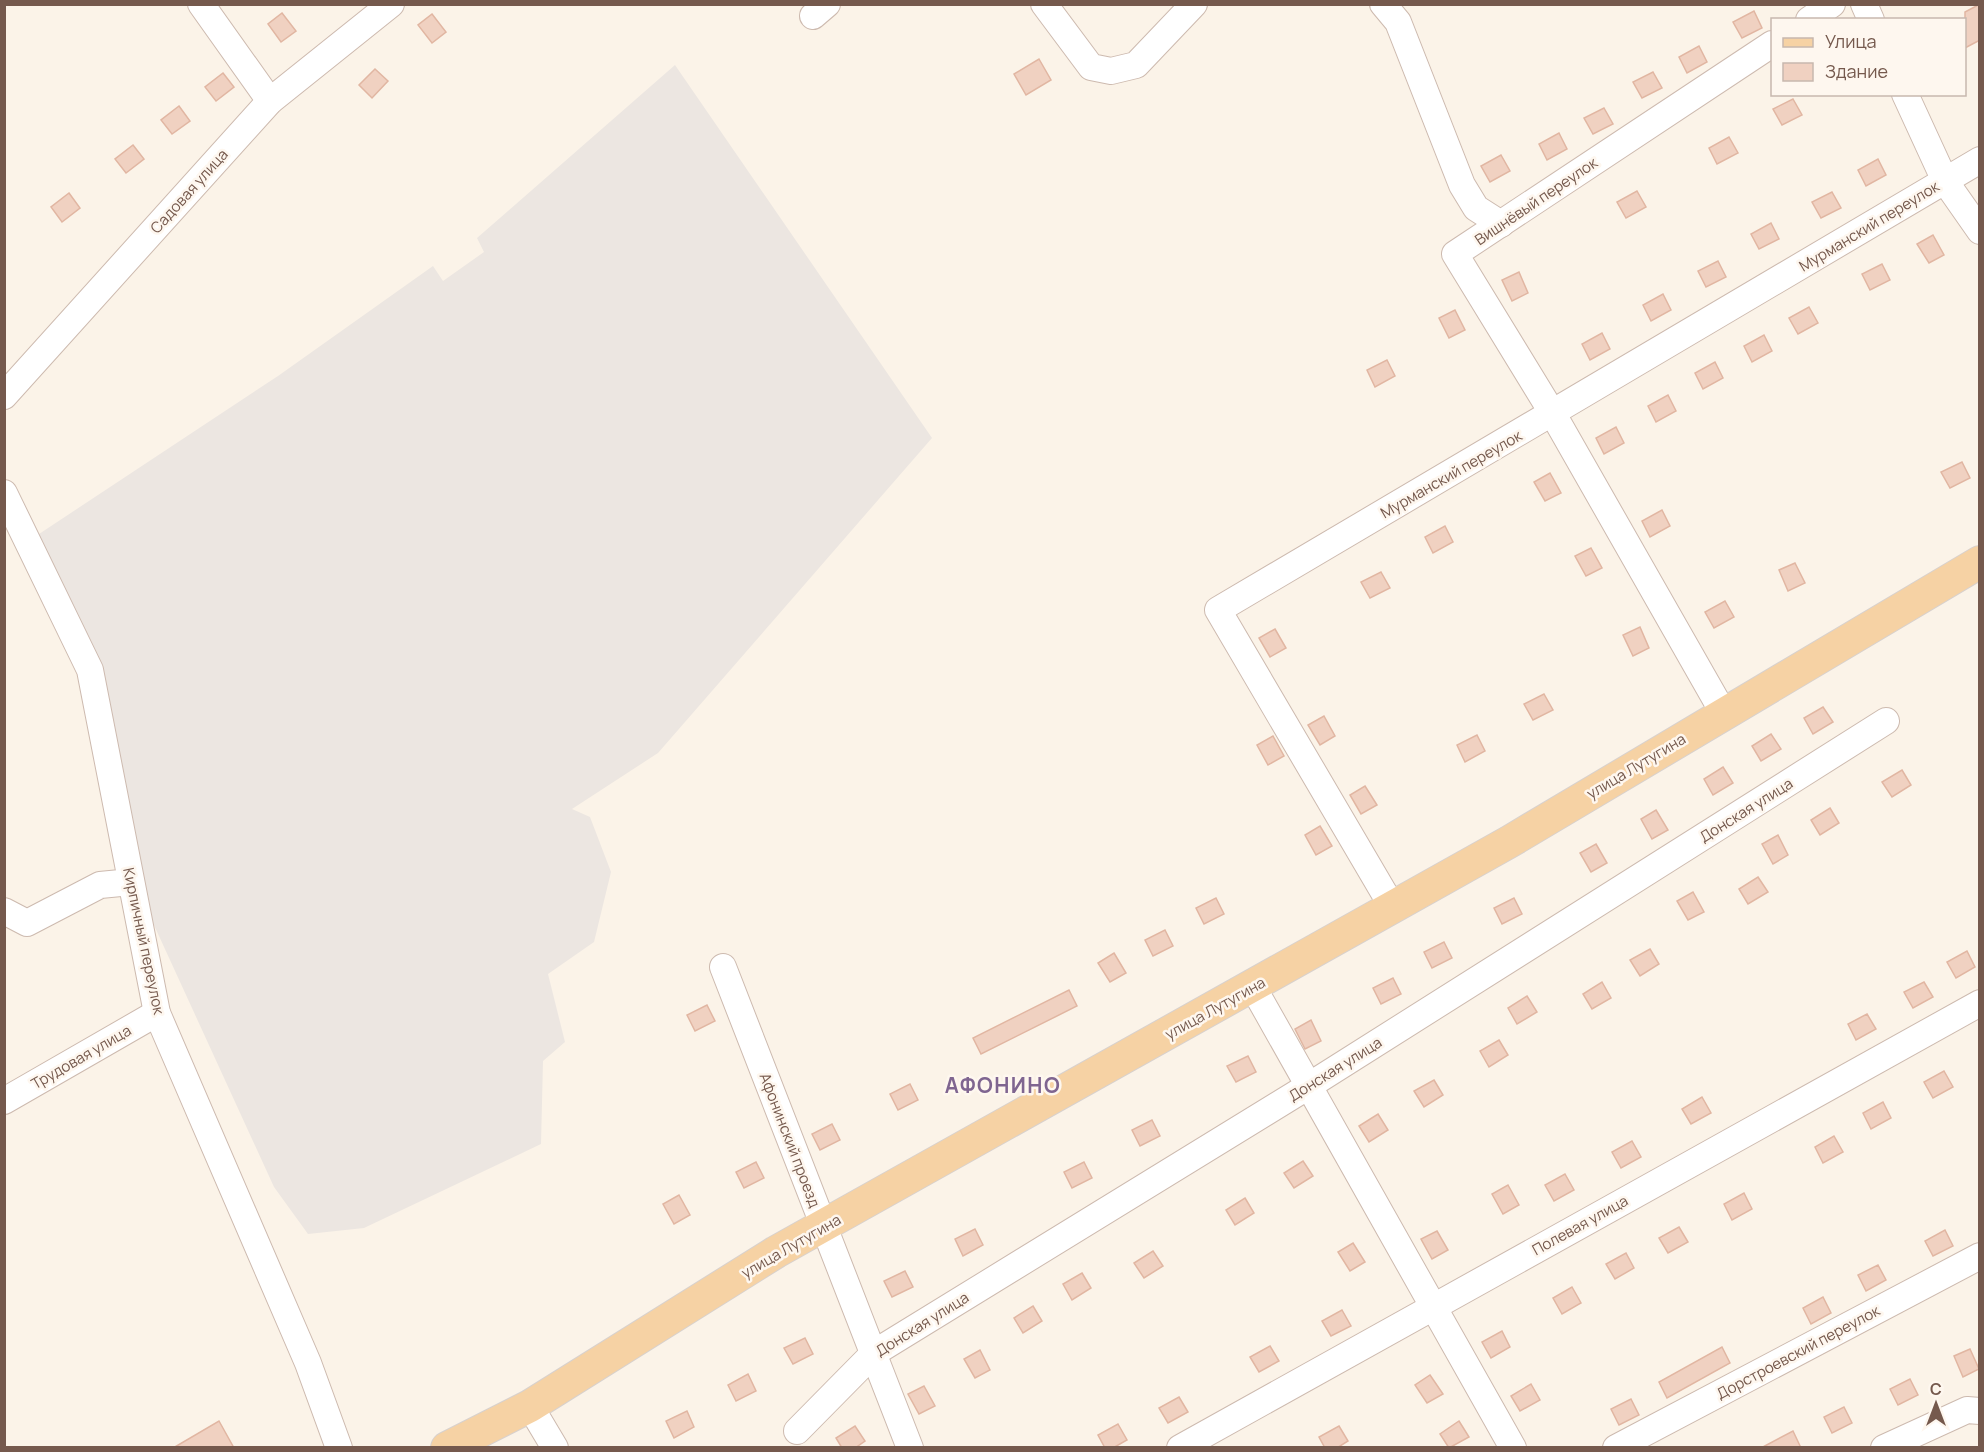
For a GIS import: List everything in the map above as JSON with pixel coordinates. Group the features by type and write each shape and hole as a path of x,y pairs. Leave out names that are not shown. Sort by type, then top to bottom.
{"main road":[{"name":"улица Лутугина","path":"447,1448 530,1406 776,1252 1509,842 1980,562"}],"street":[{"path":"201,4 270,101"},
{"name":"Садовая улица","path":"4,396 270,101 391,4"},
{"path":"1044,4 1091,67 1111,71 1136,65 1194,4"},
{"path":"1383,4 1398,22 1462,185 1476,207 1502,224"},
{"path":"1812,18 1832,4"},
{"path":"1864,4 1870,18"},
{"name":"Вишнёвый переулок","path":"1553,414 1455,254 1771,45"},
{"path":"1906,96 1945,181 1980,231"},
{"name":"Мурманский переулок","path":"1393,908 1218,610 1553,414 1980,159"},
{"path":"1553,414 1724,714"},
{"name":"Кирпичный переулок","path":"4,493 90,670 157,1013 308,1363 339,1448"},
{"name":"Донская улица","path":"797,1431 874,1353 1307,1087 1886,722"},
{"path":"4,910 27,923 100,885 131,882"},
{"name":"Афонинский проезд","path":"723,967 910,1448"},
{"path":"1253,987 1307,1087 1513,1448"},
{"name":"Полевая улица","path":"1180,1448 1980,1003"},
{"name":"Трудовая улица","path":"4,1101 157,1013"},
{"name":"Дорстроевский переулок","path":"1616,1448 1980,1256"},
{"path":"530,1406 555,1448"},
{"path":"1884,1448 1967,1410 1980,1411"}],"shaded area":[{"path":"675,65 932,438 658,753 572,809 590,817 611,872 594,942 548,974 565,1042 543,1061 541,1144 364,1228 308,1234 274,1187 148,912 100,668 36,536 278,376 433,266 443,281 484,252 477,238"}],"building":[{"path":"1980,4 1980,40 1966,47 1966,18 1965,12"},
{"path":"1754,11 1762,28 1742,38 1733,22"},
{"path":"282,13 296,31 281,42 268,24"},
{"path":"432,14 446,32 432,43 418,25"},
{"path":"1699,46 1707,62 1687,73 1679,57"},
{"path":"1039,59 1051,80 1026,95 1014,74"},
{"path":"375,69 388,81 372,98 359,85"},
{"path":"1653,72 1662,88 1642,98 1633,82"},
{"path":"223,73 234,87 216,101 205,87"},
{"path":"1793,99 1802,115 1782,125 1773,109"},
{"path":"179,106 190,121 172,134 161,120"},
{"path":"1604,108 1613,124 1593,134 1584,118"},
{"path":"1559,133 1567,149 1547,160 1539,144"},
{"path":"1729,137 1738,153 1717,164 1709,148"},
{"path":"133,145 144,159 126,173 115,159"},
{"path":"1501,155 1510,171 1490,182 1481,166"},
{"path":"1878,159 1886,175 1866,186 1858,170"},
{"path":"1637,191 1646,207 1626,218 1617,202"},
{"path":"1832,192 1841,208 1821,218 1812,202"},
{"path":"69,193 80,208 62,222 51,207"},
{"path":"1771,223 1779,239 1759,249 1751,234"},
{"path":"1933,235 1944,255 1929,263 1917,244"},
{"path":"1718,261 1726,277 1706,287 1698,271"},
{"path":"1882,264 1890,280 1870,290 1862,274"},
{"path":"1519,272 1528,293 1512,301 1502,280"},
{"path":"1663,294 1671,310 1651,321 1643,305"},
{"path":"1809,307 1818,323 1798,334 1789,318"},
{"path":"1455,310 1465,330 1449,338 1439,318"},
{"path":"1602,333 1610,349 1590,360 1582,344"},
{"path":"1764,335 1772,351 1752,362 1744,346"},
{"path":"1387,360 1395,376 1375,387 1367,370"},
{"path":"1715,362 1723,378 1703,389 1695,373"},
{"path":"1668,395 1676,411 1656,422 1648,406"},
{"path":"1616,427 1624,443 1604,454 1596,438"},
{"path":"1962,462 1970,478 1950,488 1941,472"},
{"path":"1550,473 1561,493 1545,501 1534,482"},
{"path":"1662,510 1670,526 1650,537 1642,521"},
{"path":"1445,526 1453,542 1433,553 1425,537"},
{"path":"1591,548 1602,568 1586,576 1575,556"},
{"path":"1795,563 1805,583 1788,591 1779,570"},
{"path":"1381,572 1390,588 1370,598 1361,582"},
{"path":"1725,601 1734,617 1714,628 1705,612"},
{"path":"1640,627 1649,648 1633,656 1623,635"},
{"path":"1275,629 1286,648 1270,657 1259,638"},
{"path":"1544,694 1553,710 1533,720 1524,704"},
{"path":"1823,707 1833,722 1813,734 1804,718"},
{"path":"1324,716 1335,736 1320,745 1308,725"},
{"path":"1771,734 1781,749 1761,761 1752,746"},
{"path":"1477,735 1485,751 1465,762 1457,745"},
{"path":"1273,736 1284,756 1268,765 1257,745"},
{"path":"1723,767 1733,783 1713,795 1704,779"},
{"path":"1902,770 1911,785 1892,797 1882,782"},
{"path":"1365,786 1377,805 1361,814 1350,795"},
{"path":"1830,808 1839,823 1820,835 1811,820"},
{"path":"1656,810 1668,830 1652,839 1641,819"},
{"path":"1320,826 1332,846 1316,855 1305,835"},
{"path":"1778,835 1788,855 1773,864 1762,844"},
{"path":"1596,844 1607,863 1591,872 1580,853"},
{"path":"1758,877 1768,892 1748,904 1739,889"},
{"path":"1693,892 1704,912 1688,920 1677,901"},
{"path":"1216,898 1224,914 1204,924 1196,908"},
{"path":"1514,898 1522,914 1502,924 1494,908"},
{"path":"1165,930 1173,946 1153,956 1145,940"},
{"path":"1444,942 1452,958 1432,968 1424,952"},
{"path":"1650,949 1659,964 1640,976 1630,960"},
{"path":"1967,951 1975,967 1956,978 1947,962"},
{"path":"1114,953 1126,973 1110,982 1098,963"},
{"path":"1393,978 1401,994 1381,1004 1373,988"},
{"path":"1602,982 1611,998 1592,1009 1583,994"},
{"path":"1924,982 1933,997 1913,1008 1904,992"},
{"path":"1069,990 1077,1006 981,1054 973,1038"},
{"path":"1527,996 1537,1012 1517,1024 1508,1008"},
{"path":"707,1005 715,1021 695,1031 687,1015"},
{"path":"1867,1014 1876,1029 1856,1040 1848,1024"},
{"path":"1311,1020 1321,1041 1305,1049 1295,1029"},
{"path":"1499,1040 1508,1055 1489,1067 1480,1051"},
{"path":"1248,1056 1256,1072 1236,1082 1227,1066"},
{"path":"1944,1071 1953,1087 1933,1098 1924,1082"},
{"path":"1434,1080 1443,1095 1424,1107 1414,1091"},
{"path":"910,1084 918,1100 898,1110 890,1094"},
{"path":"1702,1097 1711,1113 1691,1124 1682,1109"},
{"path":"1883,1102 1891,1118 1871,1129 1863,1113"},
{"path":"1378,1114 1388,1130 1369,1142 1359,1126"},
{"path":"1152,1120 1160,1136 1140,1146 1132,1130"},
{"path":"832,1124 840,1140 820,1150 812,1134"},
{"path":"1834,1136 1843,1152 1823,1163 1815,1147"},
{"path":"1632,1141 1641,1157 1621,1168 1612,1152"},
{"path":"1303,1161 1313,1176 1294,1188 1284,1173"},
{"path":"756,1162 764,1178 744,1188 736,1172"},
{"path":"1084,1162 1092,1178 1072,1188 1064,1172"},
{"path":"1565,1174 1574,1190 1554,1201 1545,1185"},
{"path":"1508,1185 1519,1205 1503,1214 1492,1194"},
{"path":"1744,1193 1752,1209 1732,1220 1724,1204"},
{"path":"679,1195 690,1215 674,1224 663,1204"},
{"path":"1245,1198 1254,1213 1235,1225 1226,1210"},
{"path":"1679,1227 1688,1242 1668,1253 1659,1238"},
{"path":"975,1229 983,1245 963,1256 955,1239"},
{"path":"1945,1230 1953,1246 1933,1256 1925,1241"},
{"path":"1437,1231 1448,1250 1432,1259 1421,1239"},
{"path":"1353,1243 1365,1262 1350,1271 1338,1252"},
{"path":"1153,1251 1163,1266 1144,1278 1134,1263"},
{"path":"1626,1253 1634,1268 1615,1279 1606,1264"},
{"path":"1878,1265 1886,1280 1866,1291 1858,1275"},
{"path":"905,1271 913,1287 892,1297 884,1281"},
{"path":"1082,1273 1091,1288 1072,1300 1063,1284"},
{"path":"1572,1287 1581,1303 1562,1314 1553,1298"},
{"path":"1823,1297 1831,1313 1811,1324 1803,1308"},
{"path":"1033,1306 1042,1321 1023,1333 1014,1318"},
{"path":"1342,1310 1351,1326 1331,1336 1322,1321"},
{"path":"1502,1331 1510,1347 1491,1358 1482,1342"},
{"path":"805,1338 813,1354 793,1364 784,1348"},
{"path":"1270,1346 1279,1361 1259,1372 1250,1357"},
{"path":"1722,1347 1730,1363 1667,1398 1659,1382"},
{"path":"1970,1349 1979,1369 1963,1377 1954,1356"},
{"path":"980,1350 990,1370 975,1378 964,1359"},
{"path":"748,1374 756,1391 736,1401 728,1385"},
{"path":"1430,1375 1443,1394 1427,1403 1415,1385"},
{"path":"1910,1379 1918,1395 1898,1405 1890,1389"},
{"path":"1531,1384 1540,1400 1520,1411 1511,1396"},
{"path":"924,1386 935,1406 919,1414 908,1394"},
{"path":"1179,1397 1188,1412 1168,1423 1159,1408"},
{"path":"1631,1399 1639,1415 1619,1425 1611,1409"},
{"path":"1844,1407 1852,1423 1832,1433 1824,1417"},
{"path":"687,1411 694,1427 674,1438 666,1421"},
{"path":"219,1421 234,1448 173,1448"},
{"path":"1459,1421 1469,1437 1449,1448 1440,1434"},
{"path":"1118,1424 1127,1440 1113,1448 1105,1448 1098,1435"},
{"path":"855,1426 865,1441 855,1448 842,1448 836,1438"},
{"path":"1339,1426 1348,1441 1337,1448 1325,1448 1319,1437"},
{"path":"1793,1431 1801,1448 1761,1448"}],"district":[{"name":"АФОНИНО","path":"1003,1085"}]}
